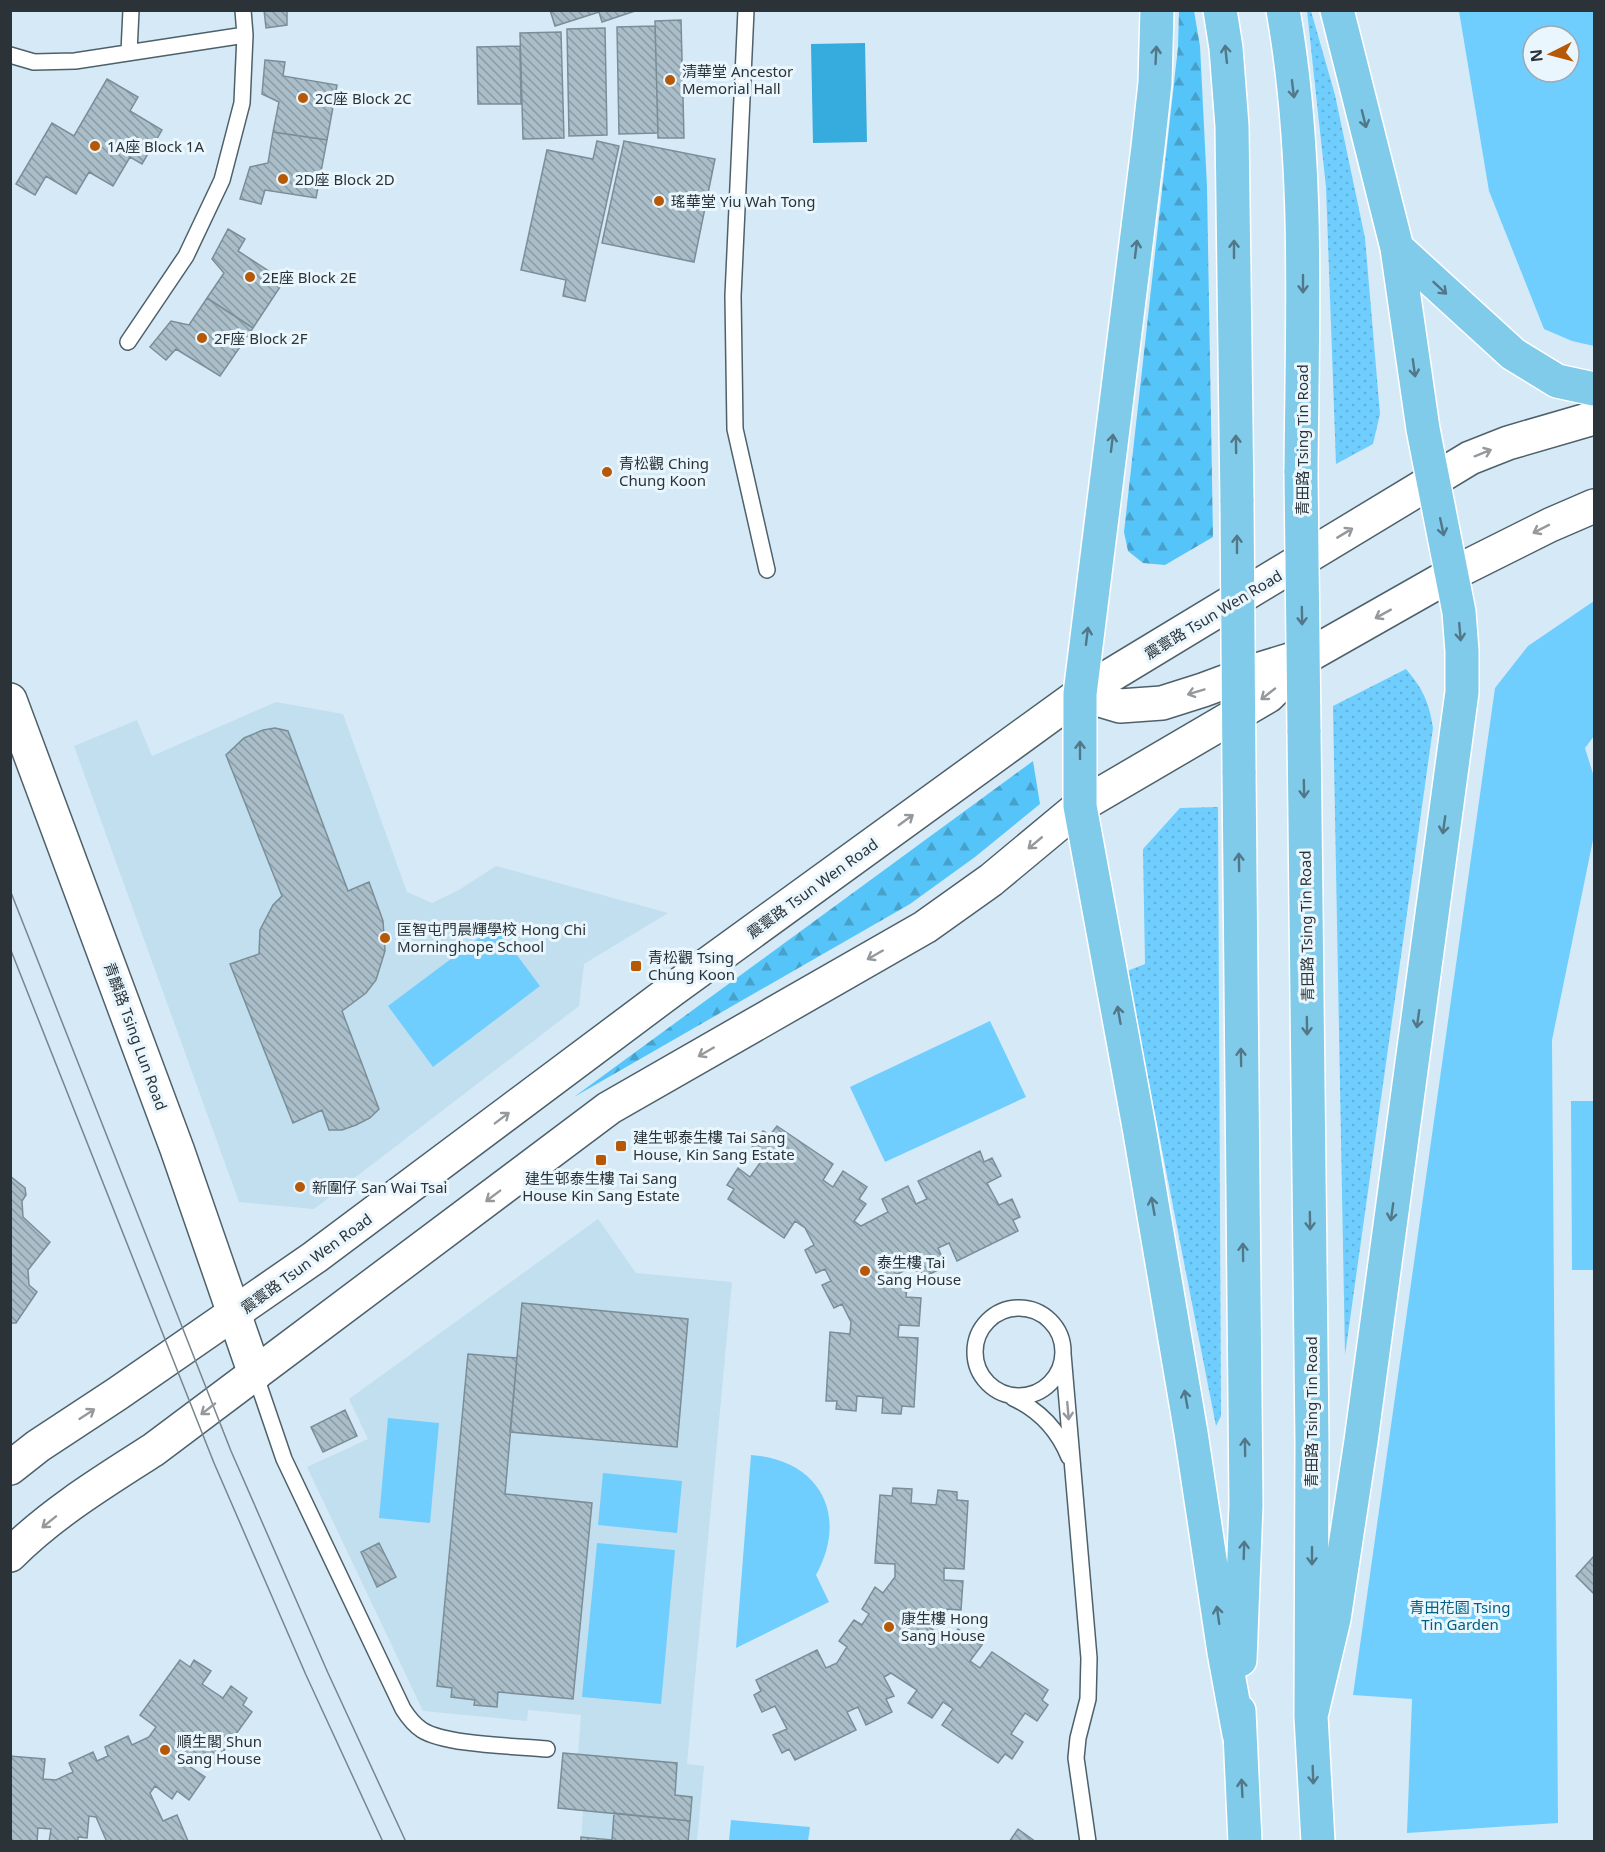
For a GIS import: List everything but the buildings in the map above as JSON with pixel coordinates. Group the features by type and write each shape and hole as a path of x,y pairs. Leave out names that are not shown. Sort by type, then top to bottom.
{"main road":[{"path":"1157,10 1155,83 1148,147 1080,694 1080,806 1143,1150 1239,1734"},
{"path":"1220,10 1226,48 1232,126 1246,1505 1239,1734 1245,1842"},
{"name":"青田路 Tsing Tin Road","path":"1283,10 1295,104 1303,281 1301,473 1312,1442 1311,1716 1318,1842"},
{"path":"1311,1716 1334,1619 1361,1441 1462,692 1461,641 1452,574 1432,481 1397,248 1337,10"},
{"path":"1397,248 1513,354 1557,381 1594,388"},
{"name":"震寰路 Tsun Wen Road","path":"10,1468 38,1446 315,1257 672,990 1080,694 1470,458 1508,443 1594,418"},
{"path":"1080,694 1120,706 1162,703 1311,654 1452,574 1550,525 1594,506"},
{"path":"10,1555 76,1500 153,1450 609,1108 925,927 991,880 1080,806 1268,696 1311,654"},
{"name":"青麟路 Tsing Lun Road","path":"10,700 177,1149 255,1374"}],"lane":[{"path":"129,52 130,10"},
{"path":"128,342 186,256 222,180 242,103 245,34 243,10"},
{"path":"746,10 733,296 735,429 767,570"},
{"path":"10,55 34,62 75,62 245,34"},
{"path":"1073,1468 1065,1446 1052,1426 1024,1403 990,1386 979,1370 975,1351 980,1332 992,1317 1010,1309 1030,1310 1047,1319 1059,1335 1063,1354 1073,1468 1090,1679 1076,1758 1088,1842"},
{"path":"1008,1395 1028,1396 1045,1388 1058,1373 1063,1354"},
{"path":"255,1374 284,1459 403,1709 411,1721 422,1730 447,1740 547,1749"}],"shaded area":[{"path":"865,43 867,142 813,143 811,44"},
{"name":"匡智屯門晨輝學校 Hong Chi Morninghope School","path":"276,702 343,714 407,892 432,903 459,890 496,866 668,913 584,964 579,1006 314,1209 239,1202 74,746 137,720 152,756"},
{"path":"598,1219 636,1273 732,1282 687,1764 704,1766 697,1841 581,1841 583,1811 558,1808 563,1753 578,1754 581,1715 528,1710 527,1721 423,1711 307,1467 368,1439 349,1399"}],"green space":[{"path":"1179,11 1194,11 1200,46 1207,187 1213,537 1165,565 1143,563 1128,551 1124,532 1178,47"},
{"path":"1307,11 1311,11 1335,95 1365,238 1380,414 1373,444 1336,464 1326,187"},
{"path":"1459,11 1594,11 1594,346 1572,341 1544,329 1489,191"},
{"name":"青田花園 Tsing Tin Garden","path":"1594,601 1594,736 1585,748 1594,777 1594,835 1552,1040 1558,1823 1407,1833 1412,1699 1353,1695 1495,688 1528,646"},
{"path":"1406,669 1424,696 1433,728 1345,1355 1333,706"},
{"path":"1033,761 1040,804 975,857 910,904 574,1097"},
{"path":"1218,807 1221,1416 1216,1426 1127,971 1145,964 1143,849 1180,808"},
{"path":"495,926 540,986 433,1067 388,1006"},
{"path":"990,1021 1026,1097 885,1162 850,1087"},
{"path":"1571,1101 1594,1101 1594,1270 1572,1270"},
{"path":"388,1418 439,1423 430,1523 379,1518"},
{"path":"751,1455 775,1459 795,1467 811,1479 822,1494 828,1512 829,1532 826,1553 816,1575 829,1602 736,1648"},
{"path":"603,1473 682,1481 677,1533 598,1525"},
{"path":"597,1543 675,1550 661,1704 582,1697"},
{"path":"731,1820 810,1827 808,1841 729,1841"}],"tram line":[{"path":"10,890 231,1451 328,1673 406,1842"},
{"path":"10,948 214,1463 306,1675 383,1842"}],"place":[{"name":"清華堂 Ancestor Memorial Hall","path":"670,80"},
{"name":"2C座 Block 2C","path":"303,98"},
{"name":"1A座 Block 1A","path":"95,146"},
{"name":"2D座 Block 2D","path":"283,179"},
{"name":"瑤華堂 Yiu Wah Tong","path":"659,201"},
{"name":"2E座 Block 2E","path":"250,277"},
{"name":"2F座 Block 2F","path":"202,338"},
{"name":"青松觀 Ching Chung Koon","path":"607,472"},
{"name":"匡智屯門晨輝學校 Hong Chi Morninghope School","path":"385,938"},
{"name":"青松觀 Tsing Chung Koon","path":"636,966"},
{"name":"建生邨泰生樓 Tai Sang House, Kin Sang Estate","path":"621,1146"},
{"name":"建生邨泰生樓 Tai Sang House Kin Sang Estate","path":"601,1160"},
{"name":"新圍仔 San Wai Tsai","path":"300,1187"},
{"name":"泰生樓 Tai Sang House","path":"865,1271"},
{"name":"康生樓 Hong Sang House","path":"889,1627"},
{"name":"順生閣 Shun Sang House","path":"165,1750"}]}
